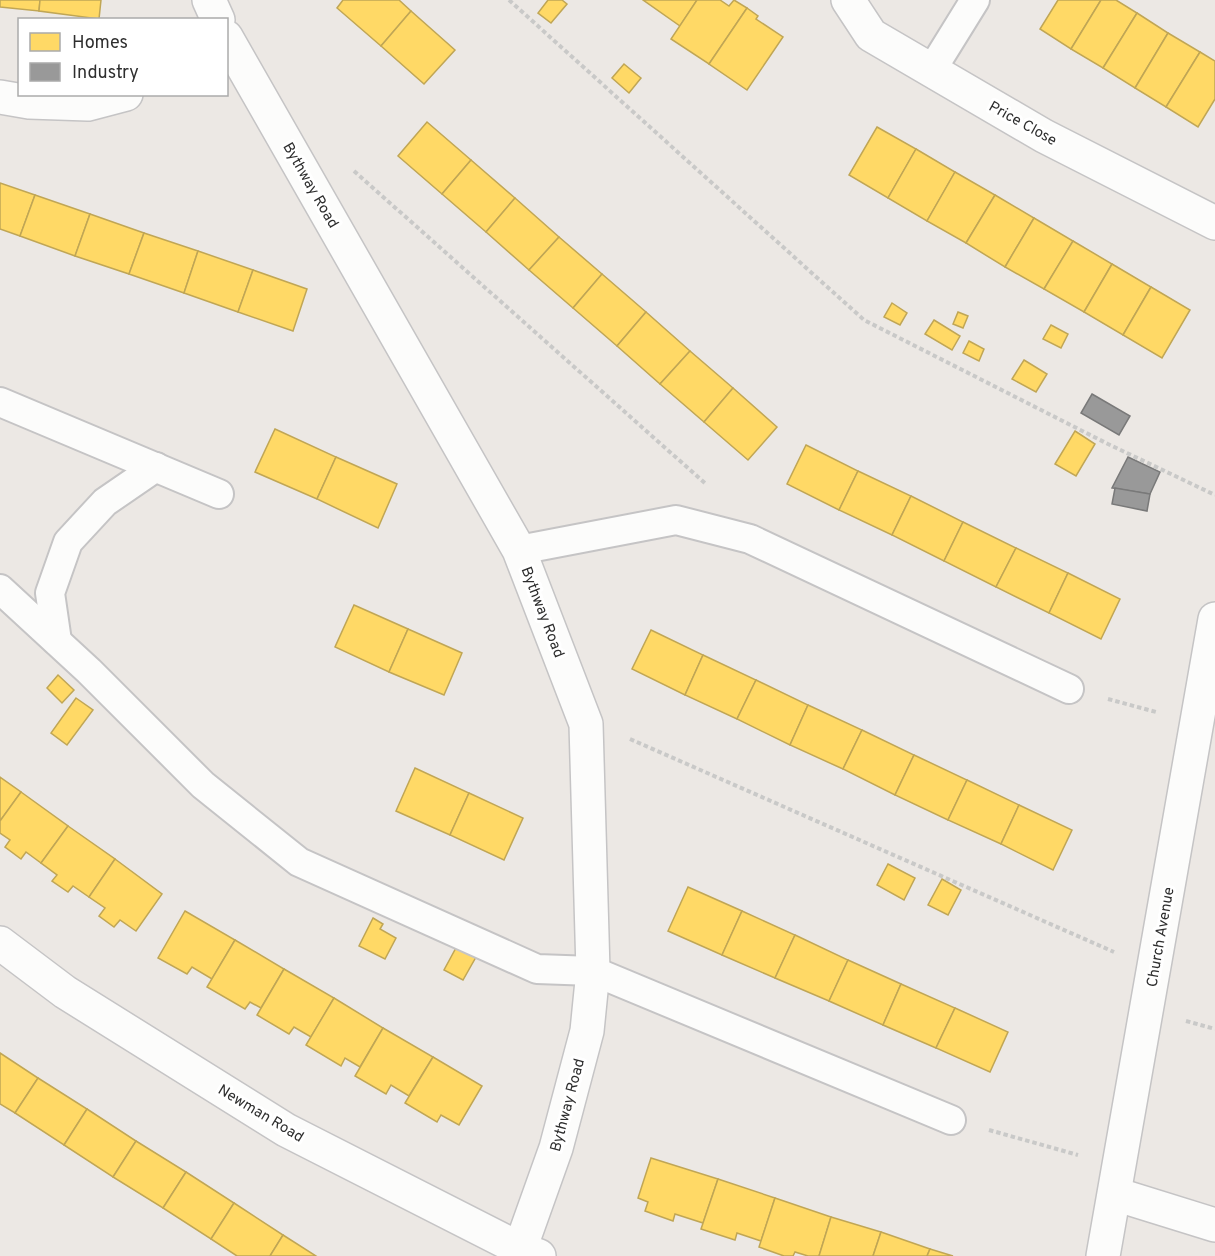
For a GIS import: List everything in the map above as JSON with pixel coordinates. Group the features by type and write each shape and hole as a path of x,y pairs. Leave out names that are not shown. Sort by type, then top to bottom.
{"street":[{"path":"209,0 217,18"},
{"name":"Price Close","path":"848,0 871,35 1044,136 1215,223"},
{"name":"Bythway Road","path":"228,41 519,550 586,724 592,971 587,1031 529,1253"},
{"path":"0,97 29,102 88,104 118,96"},
{"name":"Church Avenue","path":"1103,1256 1215,619"},
{"name":"Newman Road","path":"0,943 65,992 286,1130 529,1253"},
{"path":"1117,1180 1215,1225"}],"lane":[{"path":"931,71 975,0"},
{"path":"0,402 219,494"},
{"path":"57,641 50,593 68,542 105,502 156,467"},
{"path":"519,550 676,520 750,539 1069,689"},
{"path":"0,589 57,641 203,785 298,862 537,969 592,971 951,1120"}],"path":[{"path":"509,0 864,320 1108,444 1215,495"},
{"path":"351,168 712,490"},
{"path":"1069,689 1156,712 1196,726"},
{"path":"586,724 611,731 1102,948 1155,965"},
{"path":"951,1120 1117,1180"}],"building: Homes":[{"path":"0,0 40,0 39,11 0,7"},
{"path":"40,0 101,0 99,18 39,11"},
{"path":"343,0 399,0 411,11 381,46 337,8"},
{"path":"548,0 562,0 567,4 551,23 538,13"},
{"path":"643,0 697,0 680,26"},
{"path":"697,0 720,0 729,6 734,0 747,8 709,64 671,39"},
{"path":"1058,0 1101,0 1071,49 1040,29"},
{"path":"1101,0 1116,0 1137,13 1103,68 1071,49"},
{"path":"747,8 758,16 756,19 783,37 747,90 709,64"},
{"path":"411,11 455,50 424,84 381,46"},
{"path":"1137,13 1168,33 1135,88 1103,68"},
{"path":"1168,33 1200,52 1166,107 1135,88"},
{"path":"1200,52 1215,61 1215,99 1198,127 1166,107"},
{"path":"624,64 641,78 629,93 612,78"},
{"path":"427,122 471,160 442,194 398,156"},
{"path":"877,127 916,149 888,198 849,175"},
{"path":"916,149 955,172 927,221 888,198"},
{"path":"471,160 515,198 486,232 442,194"},
{"path":"955,172 995,195 966,243 927,221"},
{"path":"0,183 35,195 20,236 0,229"},
{"path":"35,195 90,214 75,256 20,236"},
{"path":"995,195 1034,218 1005,267 966,243"},
{"path":"515,198 559,237 529,270 486,232"},
{"path":"90,214 144,233 129,274 75,256"},
{"path":"1034,218 1073,241 1044,289 1005,267"},
{"path":"144,233 198,251 184,293 129,274"},
{"path":"559,237 602,274 573,308 529,270"},
{"path":"1073,241 1112,264 1084,312 1044,289"},
{"path":"198,251 253,270 238,312 184,293"},
{"path":"1112,264 1151,287 1123,335 1084,312"},
{"path":"253,270 307,289 293,331 238,312"},
{"path":"602,274 646,312 617,346 573,308"},
{"path":"1151,287 1190,310 1162,358 1123,335"},
{"path":"892,303 907,313 900,325 884,317"},
{"path":"646,312 690,351 660,384 617,346"},
{"path":"958,312 968,316 963,328 953,324"},
{"path":"934,320 960,336 952,350 925,334"},
{"path":"1051,325 1068,334 1061,348 1043,339"},
{"path":"969,341 984,349 979,361 963,353"},
{"path":"690,351 733,388 704,422 660,384"},
{"path":"1024,360 1047,374 1036,392 1012,379"},
{"path":"733,388 777,427 748,460 704,422"},
{"path":"275,429 336,457 317,499 255,472"},
{"path":"1075,431 1095,444 1076,476 1055,464"},
{"path":"806,445 858,471 839,510 787,484"},
{"path":"336,457 397,484 378,528 317,499"},
{"path":"858,471 911,496 892,535 839,510"},
{"path":"911,496 963,522 944,561 892,535"},
{"path":"963,522 1016,548 996,587 944,561"},
{"path":"1016,548 1068,573 1049,613 996,587"},
{"path":"1068,573 1120,599 1101,639 1049,613"},
{"path":"354,605 408,629 389,672 335,647"},
{"path":"408,629 462,653 444,695 389,672"},
{"path":"651,630 703,655 685,695 632,669"},
{"path":"703,655 756,680 737,719 685,695"},
{"path":"58,675 74,690 62,703 47,688"},
{"path":"756,680 808,705 790,745 737,719"},
{"path":"76,698 93,710 67,745 51,733"},
{"path":"808,705 862,730 843,769 790,745"},
{"path":"862,730 914,755 895,795 843,769"},
{"path":"914,755 967,780 948,820 895,795"},
{"path":"415,768 469,793 450,835 396,811"},
{"path":"0,777 21,792 0,821"},
{"path":"967,780 1019,805 1001,844 948,820"},
{"path":"21,792 68,826 41,863 26,852 21,859 5,847 10,840 0,833 0,821"},
{"path":"469,793 523,818 504,860 450,835"},
{"path":"1019,805 1072,830 1053,870 1001,844"},
{"path":"68,826 115,859 89,897 73,886 68,892 52,881 57,875 41,863"},
{"path":"115,859 162,894 136,931 120,920 114,927 99,916 105,908 89,897"},
{"path":"888,864 915,878 904,900 877,885"},
{"path":"942,879 961,890 948,915 928,905"},
{"path":"688,887 742,911 722,955 668,931"},
{"path":"185,911 235,940 212,979 192,967 187,974 158,958"},
{"path":"742,911 795,935 775,978 722,955"},
{"path":"373,918 383,924 380,929 396,938 385,959 359,946"},
{"path":"795,935 848,960 829,1001 775,978"},
{"path":"235,940 284,969 261,1008 250,1002 245,1009 207,987"},
{"path":"457,946 476,957 463,980 444,970"},
{"path":"848,960 901,984 883,1025 829,1001"},
{"path":"284,969 334,998 311,1037 294,1027 289,1034 257,1015"},
{"path":"901,984 955,1008 936,1048 883,1025"},
{"path":"334,998 383,1028 360,1067 345,1058 341,1066 306,1045"},
{"path":"955,1008 1008,1032 990,1072 936,1048"},
{"path":"383,1028 433,1057 409,1096 391,1085 386,1094 355,1076"},
{"path":"0,1053 38,1078 15,1113 0,1104"},
{"path":"433,1057 482,1086 459,1125 441,1115 437,1122 405,1103"},
{"path":"38,1078 87,1109 64,1145 15,1113"},
{"path":"87,1109 136,1141 113,1177 64,1145"},
{"path":"136,1141 186,1172 163,1208 113,1177"},
{"path":"651,1158 718,1179 703,1223 675,1214 673,1221 645,1211 648,1202 638,1198"},
{"path":"186,1172 234,1203 211,1239 163,1208"},
{"path":"718,1179 775,1198 761,1241 737,1233 735,1240 701,1229"},
{"path":"775,1198 831,1217 819,1256 808,1256 795,1252 793,1256 784,1256 759,1247"},
{"path":"234,1203 283,1235 270,1256 237,1256 211,1239"},
{"path":"831,1217 881,1232 873,1256 819,1256"},
{"path":"881,1232 930,1249 927,1256 873,1256"},
{"path":"283,1235 316,1256 270,1256"},
{"path":"930,1249 953,1256 927,1256"}],"building: Industry":[{"path":"1092,394 1130,416 1119,435 1081,413"},
{"path":"1128,457 1160,472 1150,494 1112,488"},
{"path":"1115,488 1150,494 1147,511 1112,504"}]}
